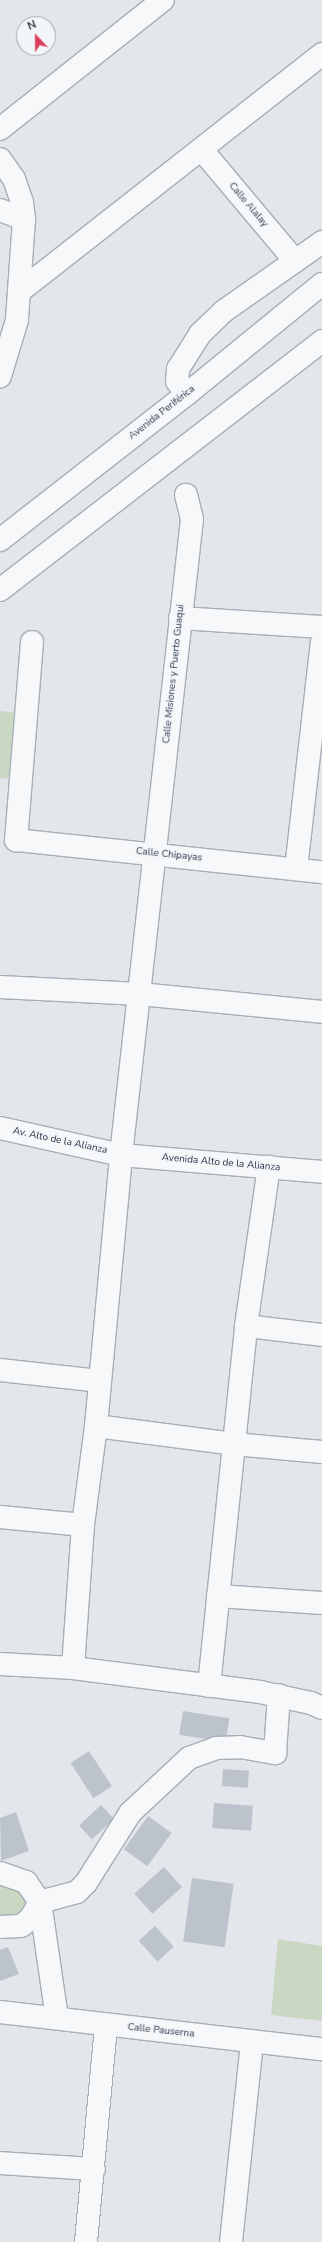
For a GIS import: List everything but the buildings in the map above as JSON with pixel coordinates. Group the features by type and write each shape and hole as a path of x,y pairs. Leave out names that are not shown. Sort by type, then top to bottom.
{"street":[{"path":"0,129 163,0"},
{"path":"20,292 322,54"},
{"name":"Calle Alalay","path":"202,150 295,261"},
{"path":"0,159 14,179 22,202 24,219 18,320 0,376"},
{"path":"0,210 24,219"},
{"path":"187,394 177,380 178,369 200,334 224,311 322,242"},
{"name":"Avenida Periférica","path":"0,540 187,394 322,284"},
{"path":"0,590 322,341"},
{"name":"Calle Misiones y Puerto Guaqui","path":"73,1668 83,1525 96,1426 120,1155 140,994 192,519 186,495"},
{"path":"180,618 322,627"},
{"name":"Calle Chipayas","path":"32,642 16,840 322,872"},
{"path":"296,869 322,642"},
{"path":"0,987 140,994 322,1012"},
{"name":"Av. Alto de la Alianza","path":"0,1128 120,1155"},
{"name":"Avenida Alto de la Alianza","path":"120,1155 322,1172"},
{"path":"209,1686 246,1326 269,1167"},
{"path":"246,1326 322,1336"},
{"path":"0,1370 99,1381"},
{"path":"96,1426 234,1444 322,1452"},
{"path":"0,1517 83,1525"},
{"path":"218,1596 322,1603"},
{"path":"0,1664 73,1668 279,1695 322,1708"},
{"path":"0,1927 21,1926 30,1918 40,1902 77,1892 86,1883 130,1813 189,1758 216,1748 240,1747 275,1753 279,1695"},
{"path":"0,1873 26,1882 40,1902 57,2018"},
{"name":"Calle Pauserna","path":"0,2012 322,2049"},
{"path":"86,2242 94,2169 106,2025"},
{"path":"231,2242 252,2042"},
{"path":"0,2162 94,2169"}],"green space":[{"path":"0,711 18,713 11,779 0,778"},
{"path":"0,1879 19,1883 32,1909 0,1924"},
{"path":"278,1939 322,1946 322,2021 271,2015"}]}
